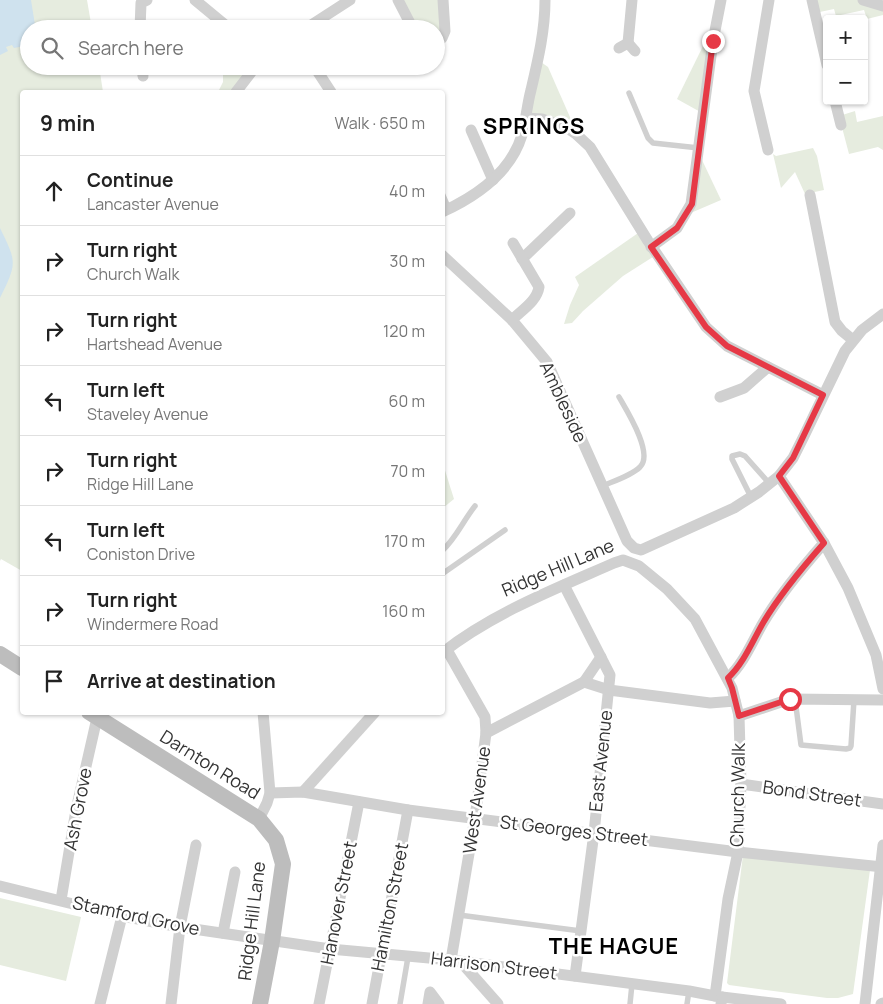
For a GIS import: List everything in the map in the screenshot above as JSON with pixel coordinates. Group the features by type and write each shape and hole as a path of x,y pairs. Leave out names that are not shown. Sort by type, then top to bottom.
{"street":[{"path":"140,20 141,3 147,0"},
{"path":"195,0 219,20"},
{"path":"319,20 350,0"},
{"path":"398,0 408,20"},
{"path":"443,0 444,20"},
{"path":"446,210 471,197 493,180 508,164 516,149 526,118 543,35 545,0"},
{"path":"627,47 632,0"},
{"path":"651,247 677,228 692,204 713,41 721,0"},
{"path":"768,150 754,91 769,0"},
{"path":"812,0 826,60"},
{"path":"863,0 883,6"},
{"path":"238,90 249,75"},
{"path":"320,75 330,90"},
{"path":"836,105 841,125"},
{"path":"526,118 542,119 567,128 590,147 651,247 706,327 727,346 823,395"},
{"path":"471,130 493,180"},
{"path":"810,195 835,322 853,340"},
{"path":"522,260 570,213"},
{"path":"512,320 534,300 538,294 539,287 513,243"},
{"name":"Ambleside","path":"445,258 512,320 546,362 627,541 634,548"},
{"name":"Ridge Hill Lane","path":"445,651 504,613 614,562 628,561 634,548 641,550 647,548 734,508 769,484 779,476 797,450 845,351 862,330 883,314"},
{"path":"720,397 744,388 768,367"},
{"path":"779,476 824,543 852,596 876,655 883,689"},
{"path":"728,678 737,669 764,622 797,574 824,543"},
{"name":"Church Walk","path":"628,561 652,575 695,619 728,678 739,716 741,784 738,852 728,899 719,999"},
{"name":"East Avenue","path":"564,585 610,675 594,833 575,976"},
{"name":"West Avenue","path":"445,651 485,717 486,733 475,818 459,915 456,961"},
{"path":"0,654 20,667"},
{"path":"486,733 584,682 601,657"},
{"path":"584,682 609,690 710,703 735,701"},
{"path":"739,716 790,699 883,700"},
{"name":"Darnton Road","path":"93,715 259,819"},
{"name":"Ash Grove","path":"61,900 93,715"},
{"path":"259,819 270,793 263,715"},
{"path":"303,792 372,715"},
{"name":"Bond Street","path":"741,784 883,804"},
{"name":"St Georges Street","path":"270,793 303,792 408,810 738,852 881,866"},
{"name":"Hanover Street","path":"319,1004 358,802"},
{"name":"Hamilton Street","path":"372,1004 408,810"},
{"name":"Ridge Hill Lane","path":"259,819 276,840 283,864 272,941 260,1004"},
{"path":"170,1004 180,927 196,845"},
{"path":"865,1004 883,845"},
{"path":"223,933 235,872"},
{"name":"Stamford Grove","path":"0,886 122,916 272,941"},
{"path":"100,1004 122,916"},
{"name":"Harrison Street","path":"272,941 330,949 456,961 689,991 719,999 781,1004"},
{"path":"456,961 498,1004"},
{"path":"428,1004 430,992 439,1004"}],"lane":[{"path":"629,92 648,138 653,143 699,148"},
{"path":"602,486 635,471 644,462 644,447 625,407 618,397"},
{"path":"751,497 732,459 736,454 745,456 769,484"},
{"path":"445,548 454,538 475,506"},
{"path":"445,572 504,530"},
{"path":"795,699 801,745 846,749 851,746 854,700"},
{"path":"459,915 581,931"},
{"path":"400,1004 408,957"},
{"path":"630,1004 632,983"},
{"path":"687,1004 689,991"}],"shaded area":[{"path":"0,0 87,0 90,20 20,20 20,75 100,75 103,90 20,90 20,570 1,559 0,561"},
{"path":"398,0 443,0 444,20 408,20"},
{"path":"812,0 863,0 883,6 883,15 868,19 868,15 866,15 864,10 841,15 836,15 834,9 815,13"},
{"path":"703,46 712,49 704,114 677,99"},
{"path":"538,60 548,67 573,124 572,132 526,118"},
{"path":"223,75 249,75 238,90 219,90 223,82"},
{"path":"855,111 857,122 883,116 883,150 878,147 849,154 839,116"},
{"path":"813,148 817,156 824,190 805,194 795,172 781,188 773,154 776,156"},
{"path":"702,160 721,200 686,215"},
{"path":"641,231 656,255 623,276 572,323 564,324 579,285 575,277"},
{"path":"445,470 454,499 445,506"},
{"path":"743,855 870,870 853,994 838,998 827,998 729,985 727,983"},
{"path":"0,898 81,917 66,981 0,965"}],"water":[{"path":"0,0 31,0 34,20 20,20 20,47 14,48 12,45 6,47 8,51 0,55"},
{"path":"0,228 10,249 13,263 10,277 0,298"}],"district":[{"name":"SPRINGS","path":"534,126"},
{"name":"THE HAGUE","path":"614,946"}],"route":[{"path":"713,41 692,204 677,228 651,247 706,327 727,346 823,395 793,458 779,476 799,503 824,543 797,574 764,622 737,669 728,678 739,716 790,699"}]}
